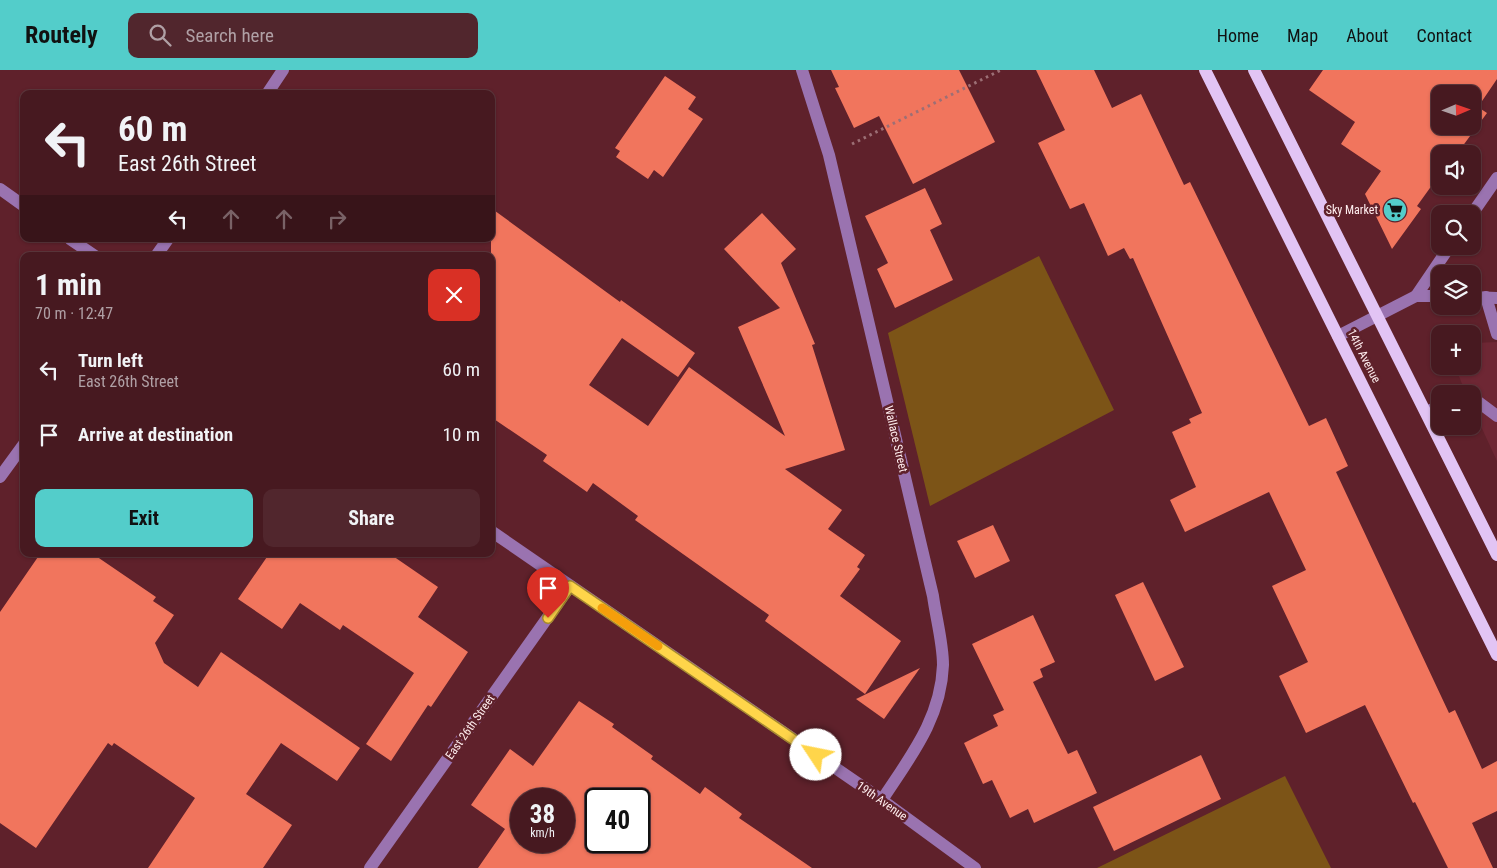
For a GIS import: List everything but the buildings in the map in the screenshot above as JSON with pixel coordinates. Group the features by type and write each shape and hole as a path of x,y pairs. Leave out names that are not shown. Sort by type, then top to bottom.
{"main road":[{"name":"14th Avenue","path":"1205,70 1497,655"},
{"path":"1254,70 1497,555"}],"street":[{"path":"270,90 283,70"},
{"name":"Wallace Street","path":"802,70 829,156 933,596 943,664 938,698 927,731 882,800"},
{"path":"1478,205 1497,178"},
{"path":"0,189 20,203"},
{"path":"74,242 89,252"},
{"path":"1416,296 1444,255"},
{"path":"1338,336 1416,296 1431,296"},
{"path":"1491,298 1497,334"},
{"path":"1481,404 1497,416"},
{"path":"1426,412 1431,410"},
{"path":"0,477 20,450"},
{"name":"19th Avenue","path":"495,534 882,800 975,868"},
{"name":"East 26th Street","path":"370,868 570,586"}],"path":[{"path":"860,140 1001,70"}],"shaded area":[{"path":"1039,256 1114,410 930,506 888,333"},
{"path":"1497,342 1497,461 1481,426 1481,385 1462,385 1459,375 1481,375 1481,343"},
{"path":"1285,776 1331,868 1097,868"}],"slow traffic":[{"path":"602,608 658,646"}],"place":[{"name":"Sky Market","path":"1395,210"}],"route":[{"path":"548,618 570,586 816,755"}]}
